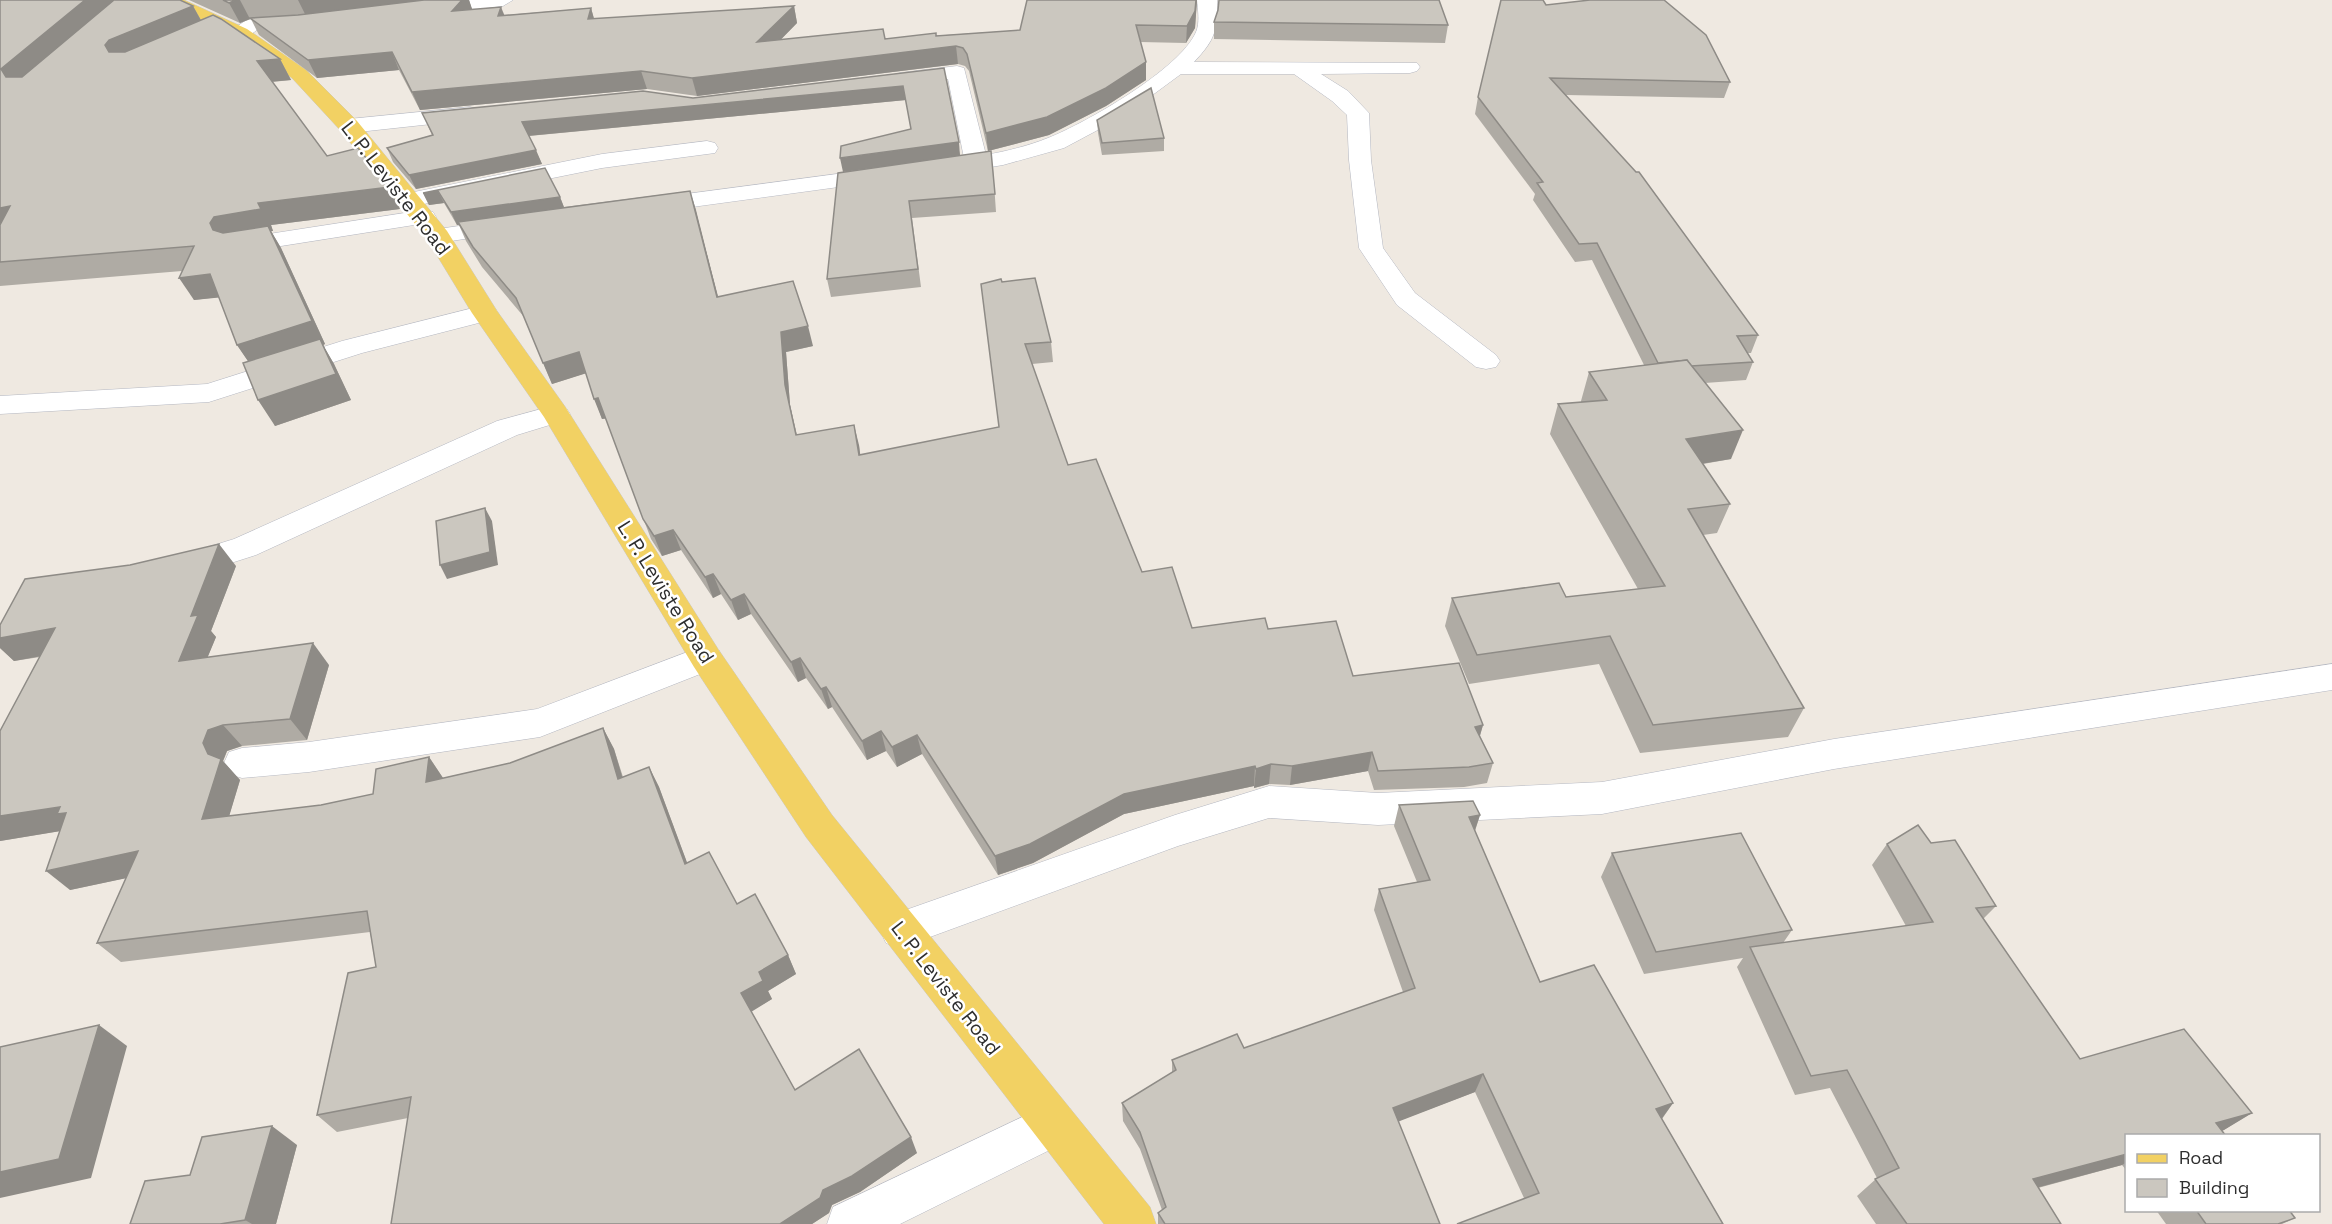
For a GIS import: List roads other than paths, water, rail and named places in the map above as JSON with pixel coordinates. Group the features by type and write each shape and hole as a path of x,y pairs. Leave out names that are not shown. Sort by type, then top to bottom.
{"main road":[{"name":"L. P. Leviste Road","path":"172,1 230,30 299,74 349,126 424,218 485,313 556,414 706,658 819,826 1132,1224"}],"street":[{"path":"230,30 290,0"},
{"path":"411,11 503,0"},
{"path":"930,169 976,163 1055,143 1123,107 1194,51 1206,31 1207,0"},
{"path":"230,30 284,25"},
{"path":"1298,67 1340,96 1358,113 1360,160 1371,248 1406,299 1486,361"},
{"path":"1175,68 1410,67"},
{"path":"879,82 957,72 976,163"},
{"path":"349,126 492,112"},
{"path":"237,246 424,218 602,161 707,148"},
{"path":"626,209 906,172"},
{"path":"424,218 532,222"},
{"path":"0,405 209,393 352,347 485,313"},
{"path":"159,573 245,547 507,428 556,414"},
{"path":"242,763 309,757 540,723 706,658"},
{"path":"900,930 1175,831 1269,802 1378,809 1602,798 1834,754 2332,677"},
{"path":"850,1224 1054,1124"}]}
